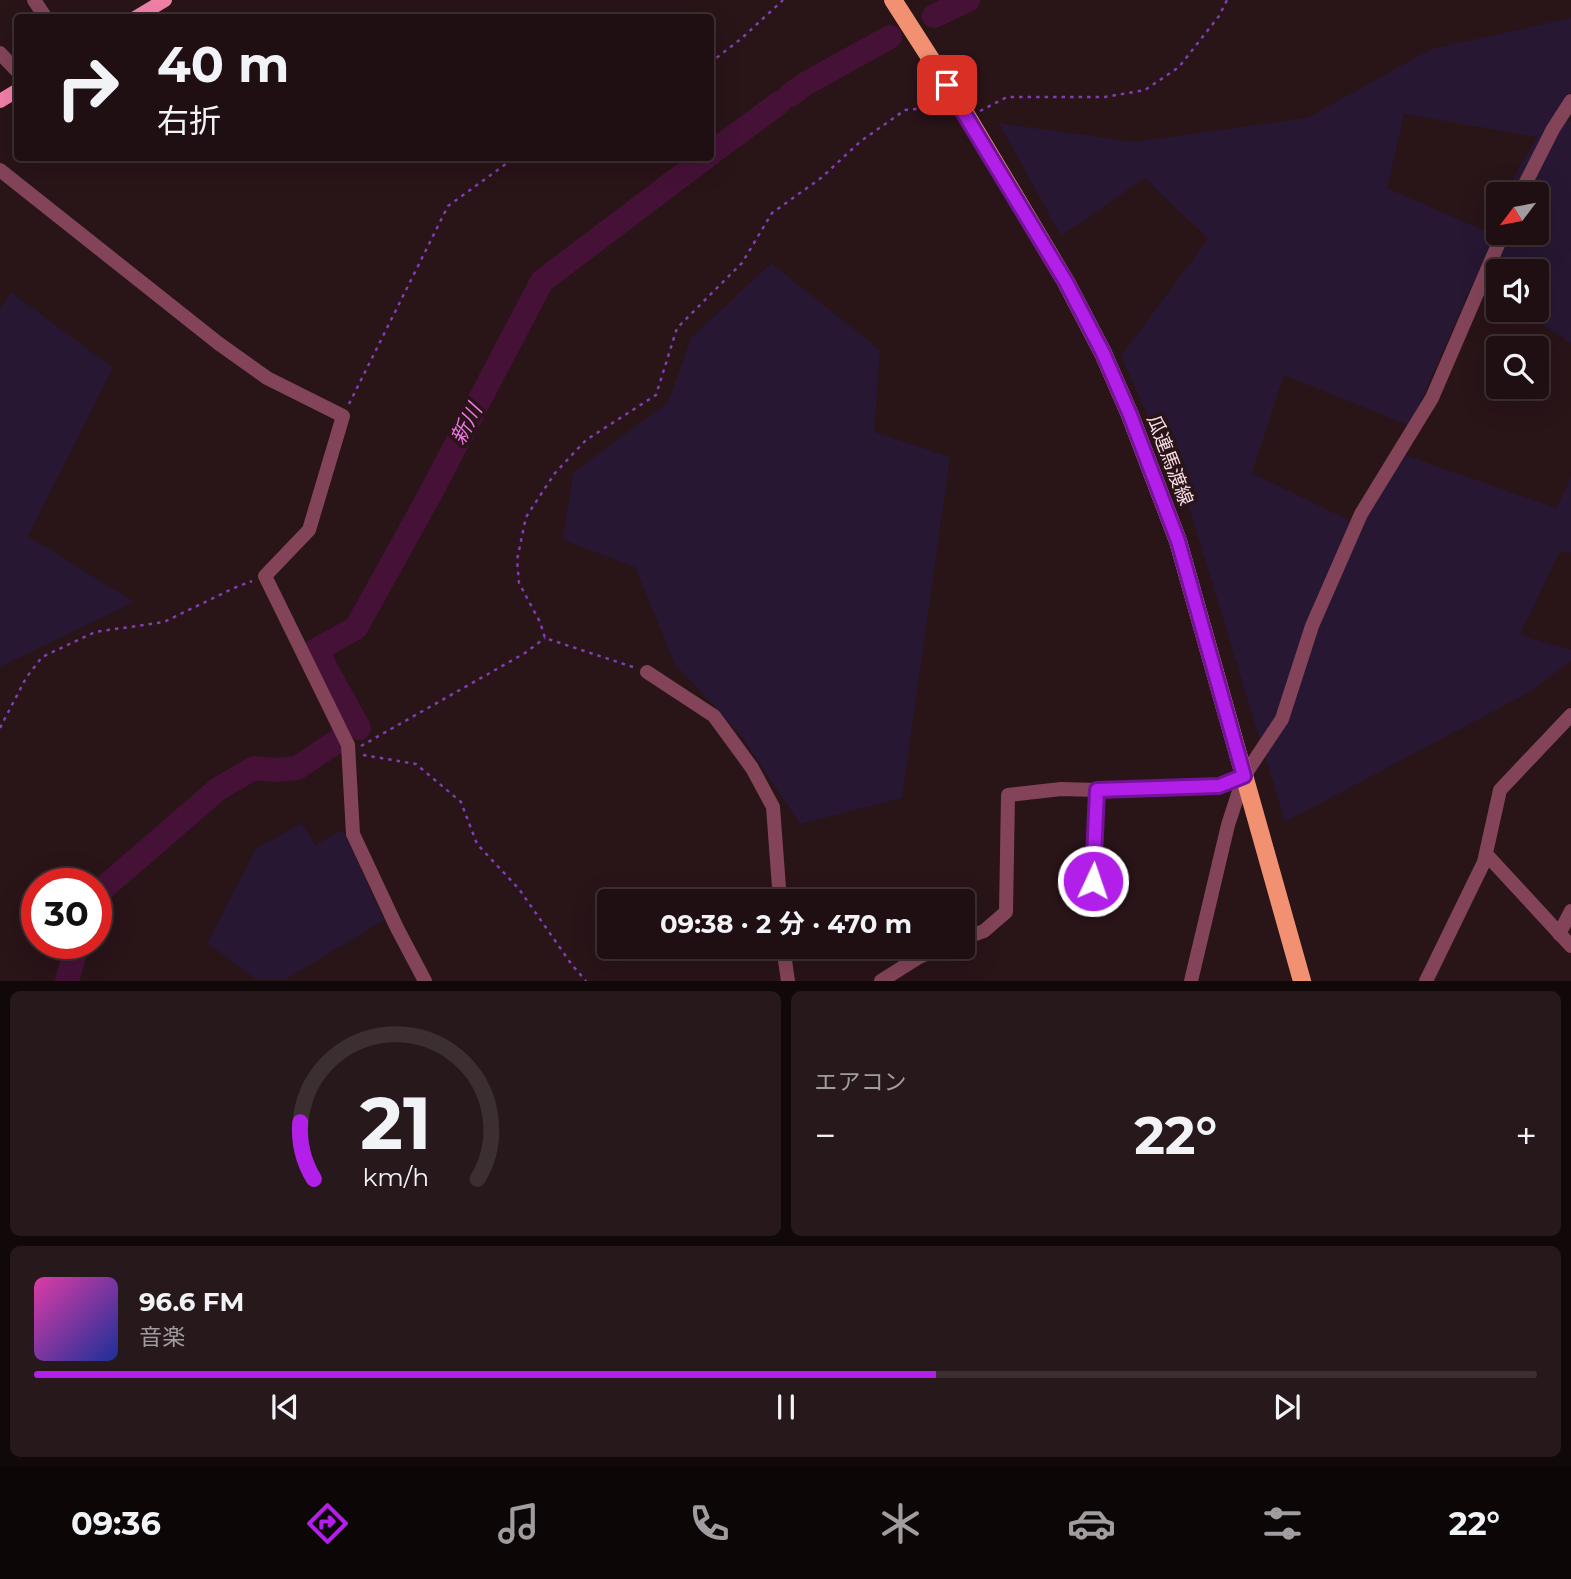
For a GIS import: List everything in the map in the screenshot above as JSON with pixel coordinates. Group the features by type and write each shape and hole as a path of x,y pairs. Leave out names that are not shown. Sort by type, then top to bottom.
{"main road":[{"path":"142,14 165,0"},
{"name":"瓜連馬渡線","path":"893,0 965,111 1066,282 1103,353 1130,415 1178,541 1302,981"}],"street":[{"path":"0,53 14,68"},
{"path":"1526,182 1553,129 1571,102"},
{"path":"0,170 267,378 343,416 309,530 265,576 348,745 353,834 425,981"},
{"path":"1191,981 1228,825 1244,776 1282,719 1312,626 1361,514 1432,398 1498,245"},
{"path":"646,672 714,716 752,768 773,807 779,889"},
{"path":"1426,981 1484,862 1500,790 1571,715"},
{"path":"975,934 984,930 1006,912 1008,795 1061,789 1219,786 1244,776"},
{"path":"1093,881 1097,790"},
{"path":"1486,854 1571,947"},
{"path":"1559,934 1571,911"},
{"path":"785,959 788,981"},
{"path":"881,981 916,959"}],"path":[{"path":"714,60 783,0"},
{"path":"545,638 540,622 519,583 517,560 526,517 555,473 586,440 656,395 677,328 742,263 772,214 821,178 861,141 905,110 930,108 965,111 1007,97 1105,97 1145,90 1179,67 1219,16 1227,0"},
{"path":"343,416 448,206 510,161"},
{"path":"0,728 26,678 42,657 95,632 164,622 265,576"},
{"path":"545,638 646,672"},
{"path":"348,752 526,653 545,638"},
{"path":"348,752 416,764 461,802 477,845 519,889 586,981"}],"shaded area":[{"path":"1571,18 1571,92 1558,116 1571,121 1571,344 1539,322 1549,322 1549,259 1486,259 1486,286 1475,278 1410,426 1284,375 1252,473 1361,526 1405,455 1556,508 1571,478 1571,553 1560,551 1520,635 1571,650 1571,661 1528,693 1285,822 1189,507 1121,356 1208,239 1145,178 1061,236 999,123 1134,142 1307,118 1431,49","holes":["1404,114 1537,137 1511,182 1549,182 1549,245 1486,245 1486,225 1483,230 1387,188"]},
{"path":"771,263 880,350 874,432 950,457 902,798 800,824 740,734 675,664 635,567 563,540 573,473 668,402 691,338"},
{"path":"11,292 113,368 28,536 134,602 0,667 0,308"},
{"path":"302,823 315,845 343,830 384,920 285,980 257,980 207,943 256,849"}],"waterway":[{"name":"新川","path":"934,16 968,0"},
{"name":"新川","path":"790,95 890,37"},
{"name":"新川","path":"714,151 779,103"},
{"name":"新川","path":"359,728 316,650 356,628 542,281 701,161"},
{"name":"新川","path":"112,881 218,789 254,768 297,768 339,740"},
{"name":"新川","path":"67,981 73,959"}],"route":[{"path":"947,85 1066,282 1103,353 1130,415 1178,541 1244,776 1219,786 1097,790 1093,881"}]}
